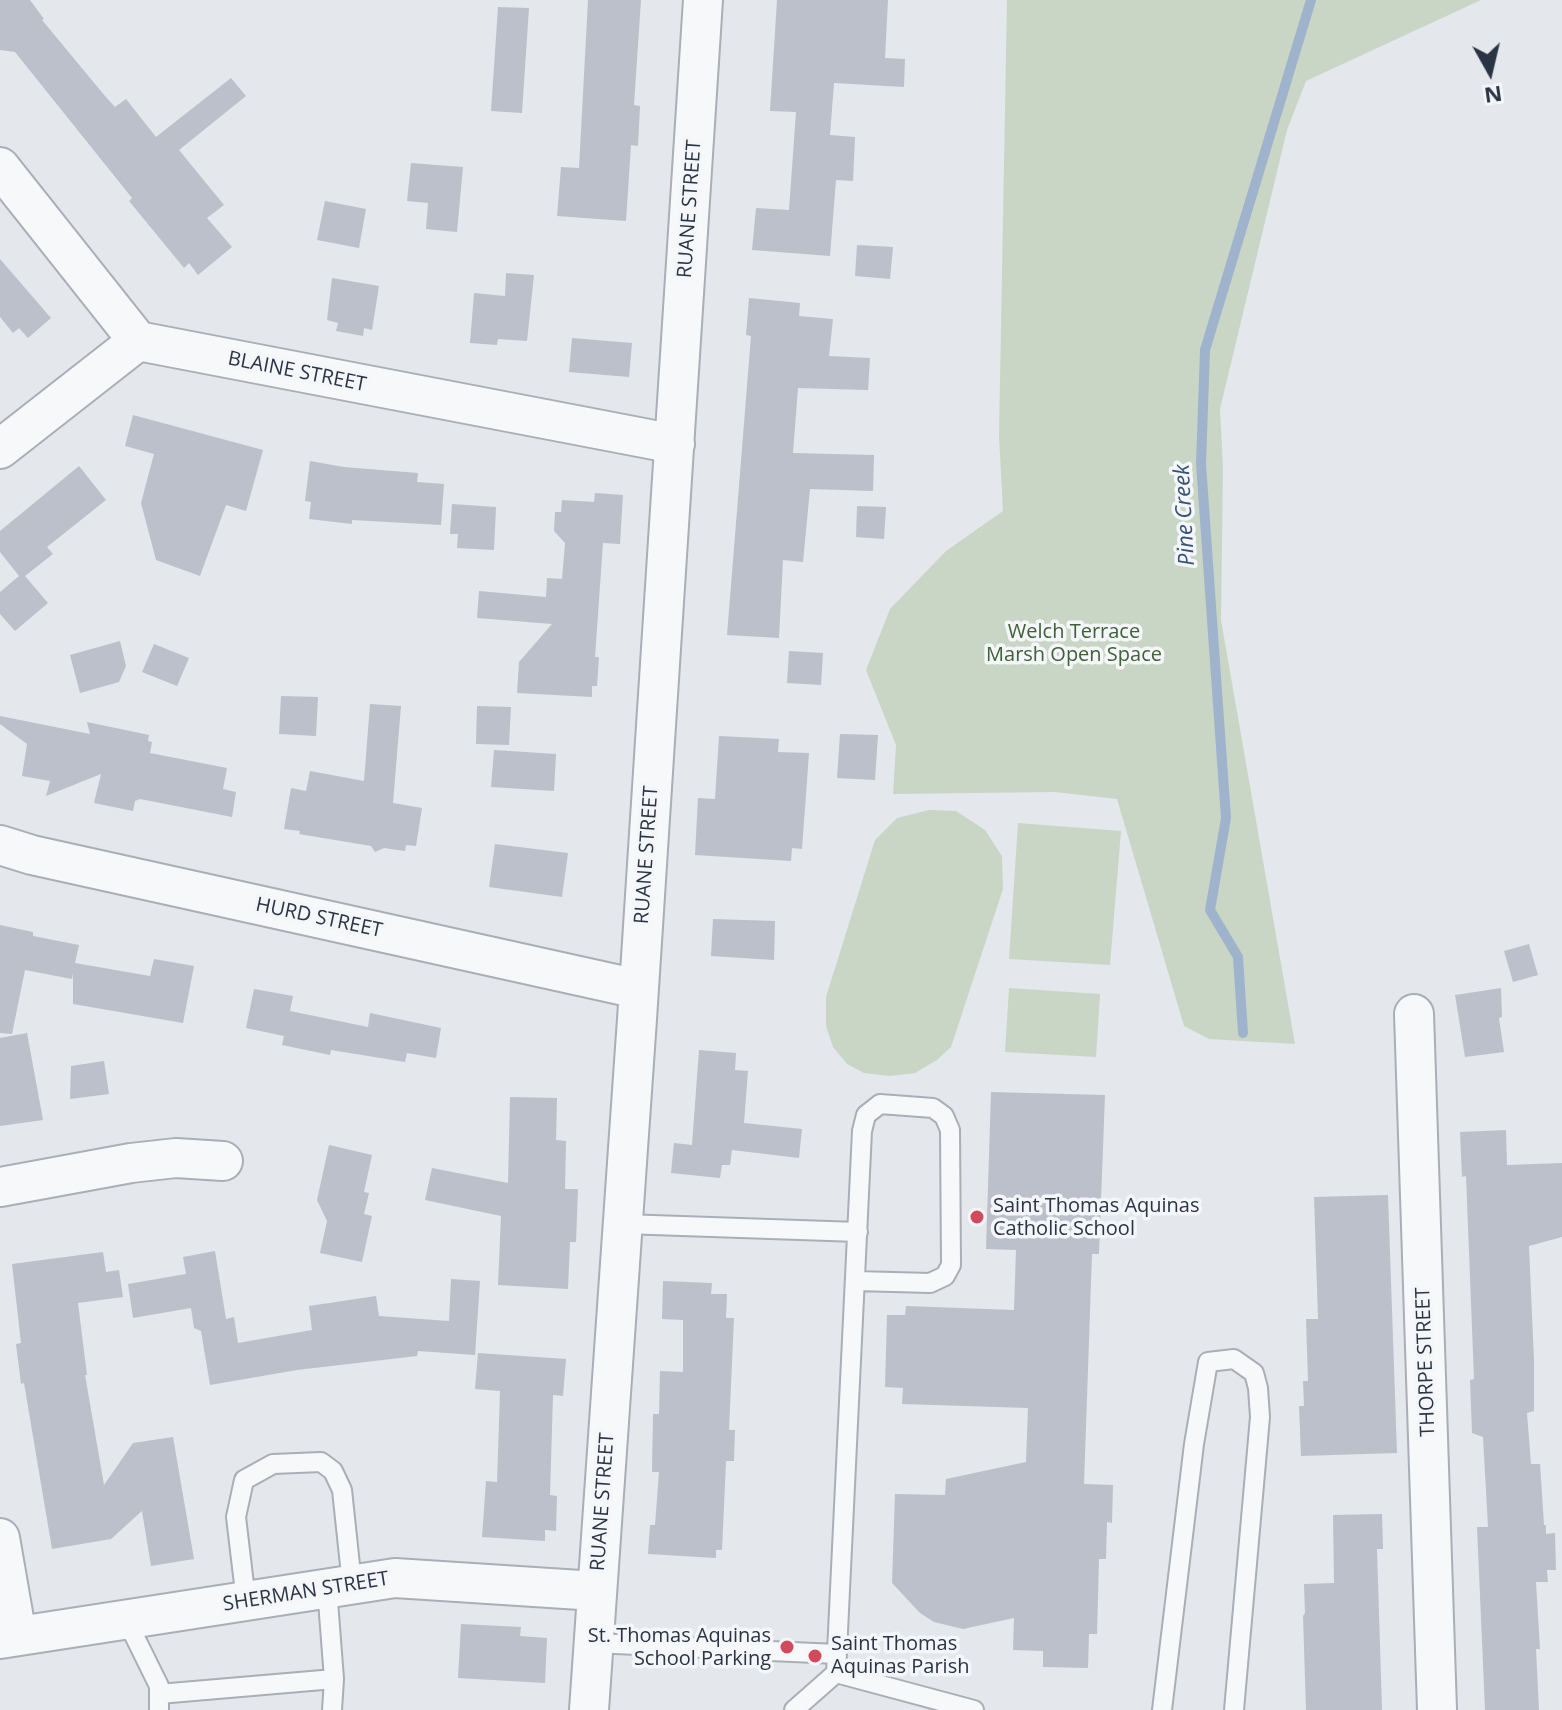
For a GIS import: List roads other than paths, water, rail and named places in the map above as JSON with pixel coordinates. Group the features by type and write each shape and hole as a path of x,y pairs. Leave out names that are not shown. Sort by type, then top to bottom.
{"street":[{"name":"RUANE STREET","path":"589,1710 703,0"},
{"path":"0,167 138,341 0,449"},
{"name":"BLAINE STREET","path":"138,341 675,444"},
{"name":"HURD STREET","path":"0,845 32,855 638,989"},
{"name":"THORPE STREET","path":"1414,1014 1437,1710"},
{"path":"0,1187 146,1161 176,1158 223,1161"},
{"name":"SHERMAN STREET","path":"0,1538 9,1637 395,1578 596,1591"}],"lane":[{"path":"794,1710 836,1663 862,1131 866,1115 880,1104 933,1108 944,1116 950,1130 951,1265 945,1276 930,1283 856,1281"},
{"path":"623,1224 858,1232"},
{"path":"1162,1710 1194,1444 1208,1362 1234,1359 1254,1373 1260,1417 1234,1710"},
{"path":"246,1601 236,1517 244,1480 273,1464 321,1462 333,1471 342,1490 332,1710"},
{"path":"126,1619 159,1686 159,1702 334,1679"},
{"path":"593,1643 836,1663 974,1710"}],"waterway":[{"name":"Pine Creek","path":"1243,1033 1238,957 1210,910 1226,818 1201,464 1205,350 1311,0"}],"place":[{"name":"Saint Thomas Aquinas Catholic School","path":"977,1217"},
{"name":"St. Thomas Aquinas School Parking","path":"787,1647"},
{"name":"Saint Thomas Aquinas Parish","path":"815,1656"}],"park label":[{"name":"Welch Terrace Marsh Open Space","path":"1074,644"}]}
